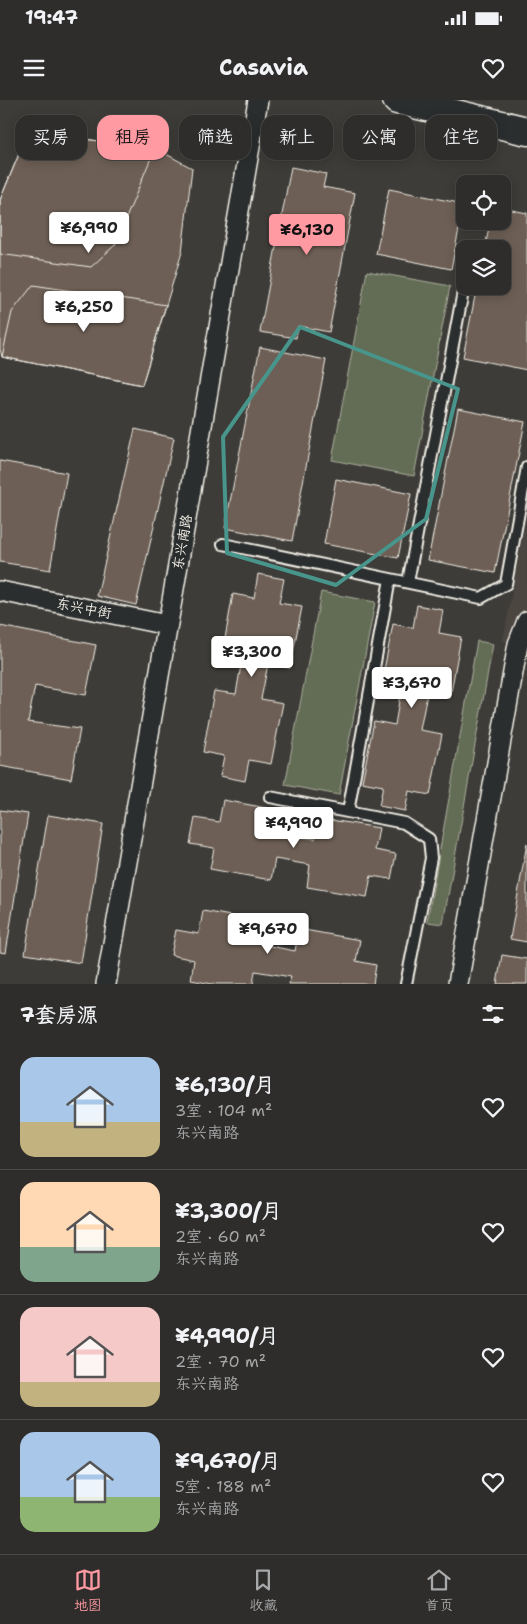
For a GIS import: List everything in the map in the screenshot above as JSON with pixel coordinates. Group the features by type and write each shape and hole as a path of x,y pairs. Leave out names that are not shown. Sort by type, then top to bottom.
{"main road":[{"path":"397,100 527,131"}],"street":[{"name":"东兴南路","path":"106,984 258,100"},
{"name":"东兴中街","path":"0,591 168,625"},
{"path":"458,984 518,644 527,621"}],"lane":[{"path":"408,582 462,295"},
{"path":"223,544 481,598 506,584 527,467"},
{"path":"348,812 390,579"},
{"path":"270,797 404,823 428,839 432,858 406,984"}],"highlighted area":[{"path":"300,327 458,389 426,519 336,585 227,553 223,437"}],"shaded area":[{"path":"527,515 527,619 518,644 503,641"}],"green space":[{"path":"367,271 450,286 414,476 332,460"},
{"path":"321,592 375,602 339,795 285,785"},
{"path":"477,641 493,644 443,924 427,922"}],"building":[{"path":"87,139 97,141 97,160 150,160 115,245 91,267 0,254 0,200 16,160 87,160"},
{"path":"87,139 97,141 97,160 169,160 169,156 192,168 182,252 142,385 2,357 0,349 0,200 16,160 87,160"},
{"path":"291,167 326,174 323,187 355,193 329,332 298,326 296,338 260,332"},
{"path":"389,189 456,202 456,230 459,230 451,269 376,254"},
{"path":"511,210 527,213 527,370 463,357 475,295 511,295 511,240 487,240 488,230 511,230"},
{"path":"33,285 166,305 142,385 2,357 12,312"},
{"path":"260,347 326,360 292,541 225,528"},
{"path":"458,409 525,422 495,573 428,560"},
{"path":"135,429 174,438 136,605 97,596"},
{"path":"0,461 67,473 50,570 0,562"},
{"path":"336,479 411,494 398,558 324,544"},
{"path":"258,574 284,579 279,603 302,607 290,668 268,664 261,699 283,703 271,764 249,760 245,781 220,776 224,756 203,752 214,691 236,694 242,659 222,655 233,594 254,598"},
{"path":"417,605 443,610 439,633 461,637 450,698 427,694 420,730 442,734 430,795 409,791 405,811 379,806 383,786 362,782 374,721 395,725 401,689 381,685 393,624 413,628"},
{"path":"0,626 96,645 86,695 35,686 28,722 80,729 71,779 0,766"},
{"path":"223,800 283,811 279,833 315,839 319,818 379,828 375,850 396,854 391,879 371,876 367,897 307,887 310,865 275,859 271,880 210,869 214,848 190,844 195,818 219,822"},
{"path":"0,810 28,814 6,953 0,952"},
{"path":"48,815 103,824 81,963 25,954"},
{"path":"527,843 527,942 510,939"},
{"path":"203,911 264,922 260,944 295,951 299,929 360,940 356,961 376,965 373,984 289,984 291,977 255,971 253,984 212,984 191,980 194,960 171,955 176,930 199,934"},
{"path":"502,955 527,959 527,984 497,984"}]}
